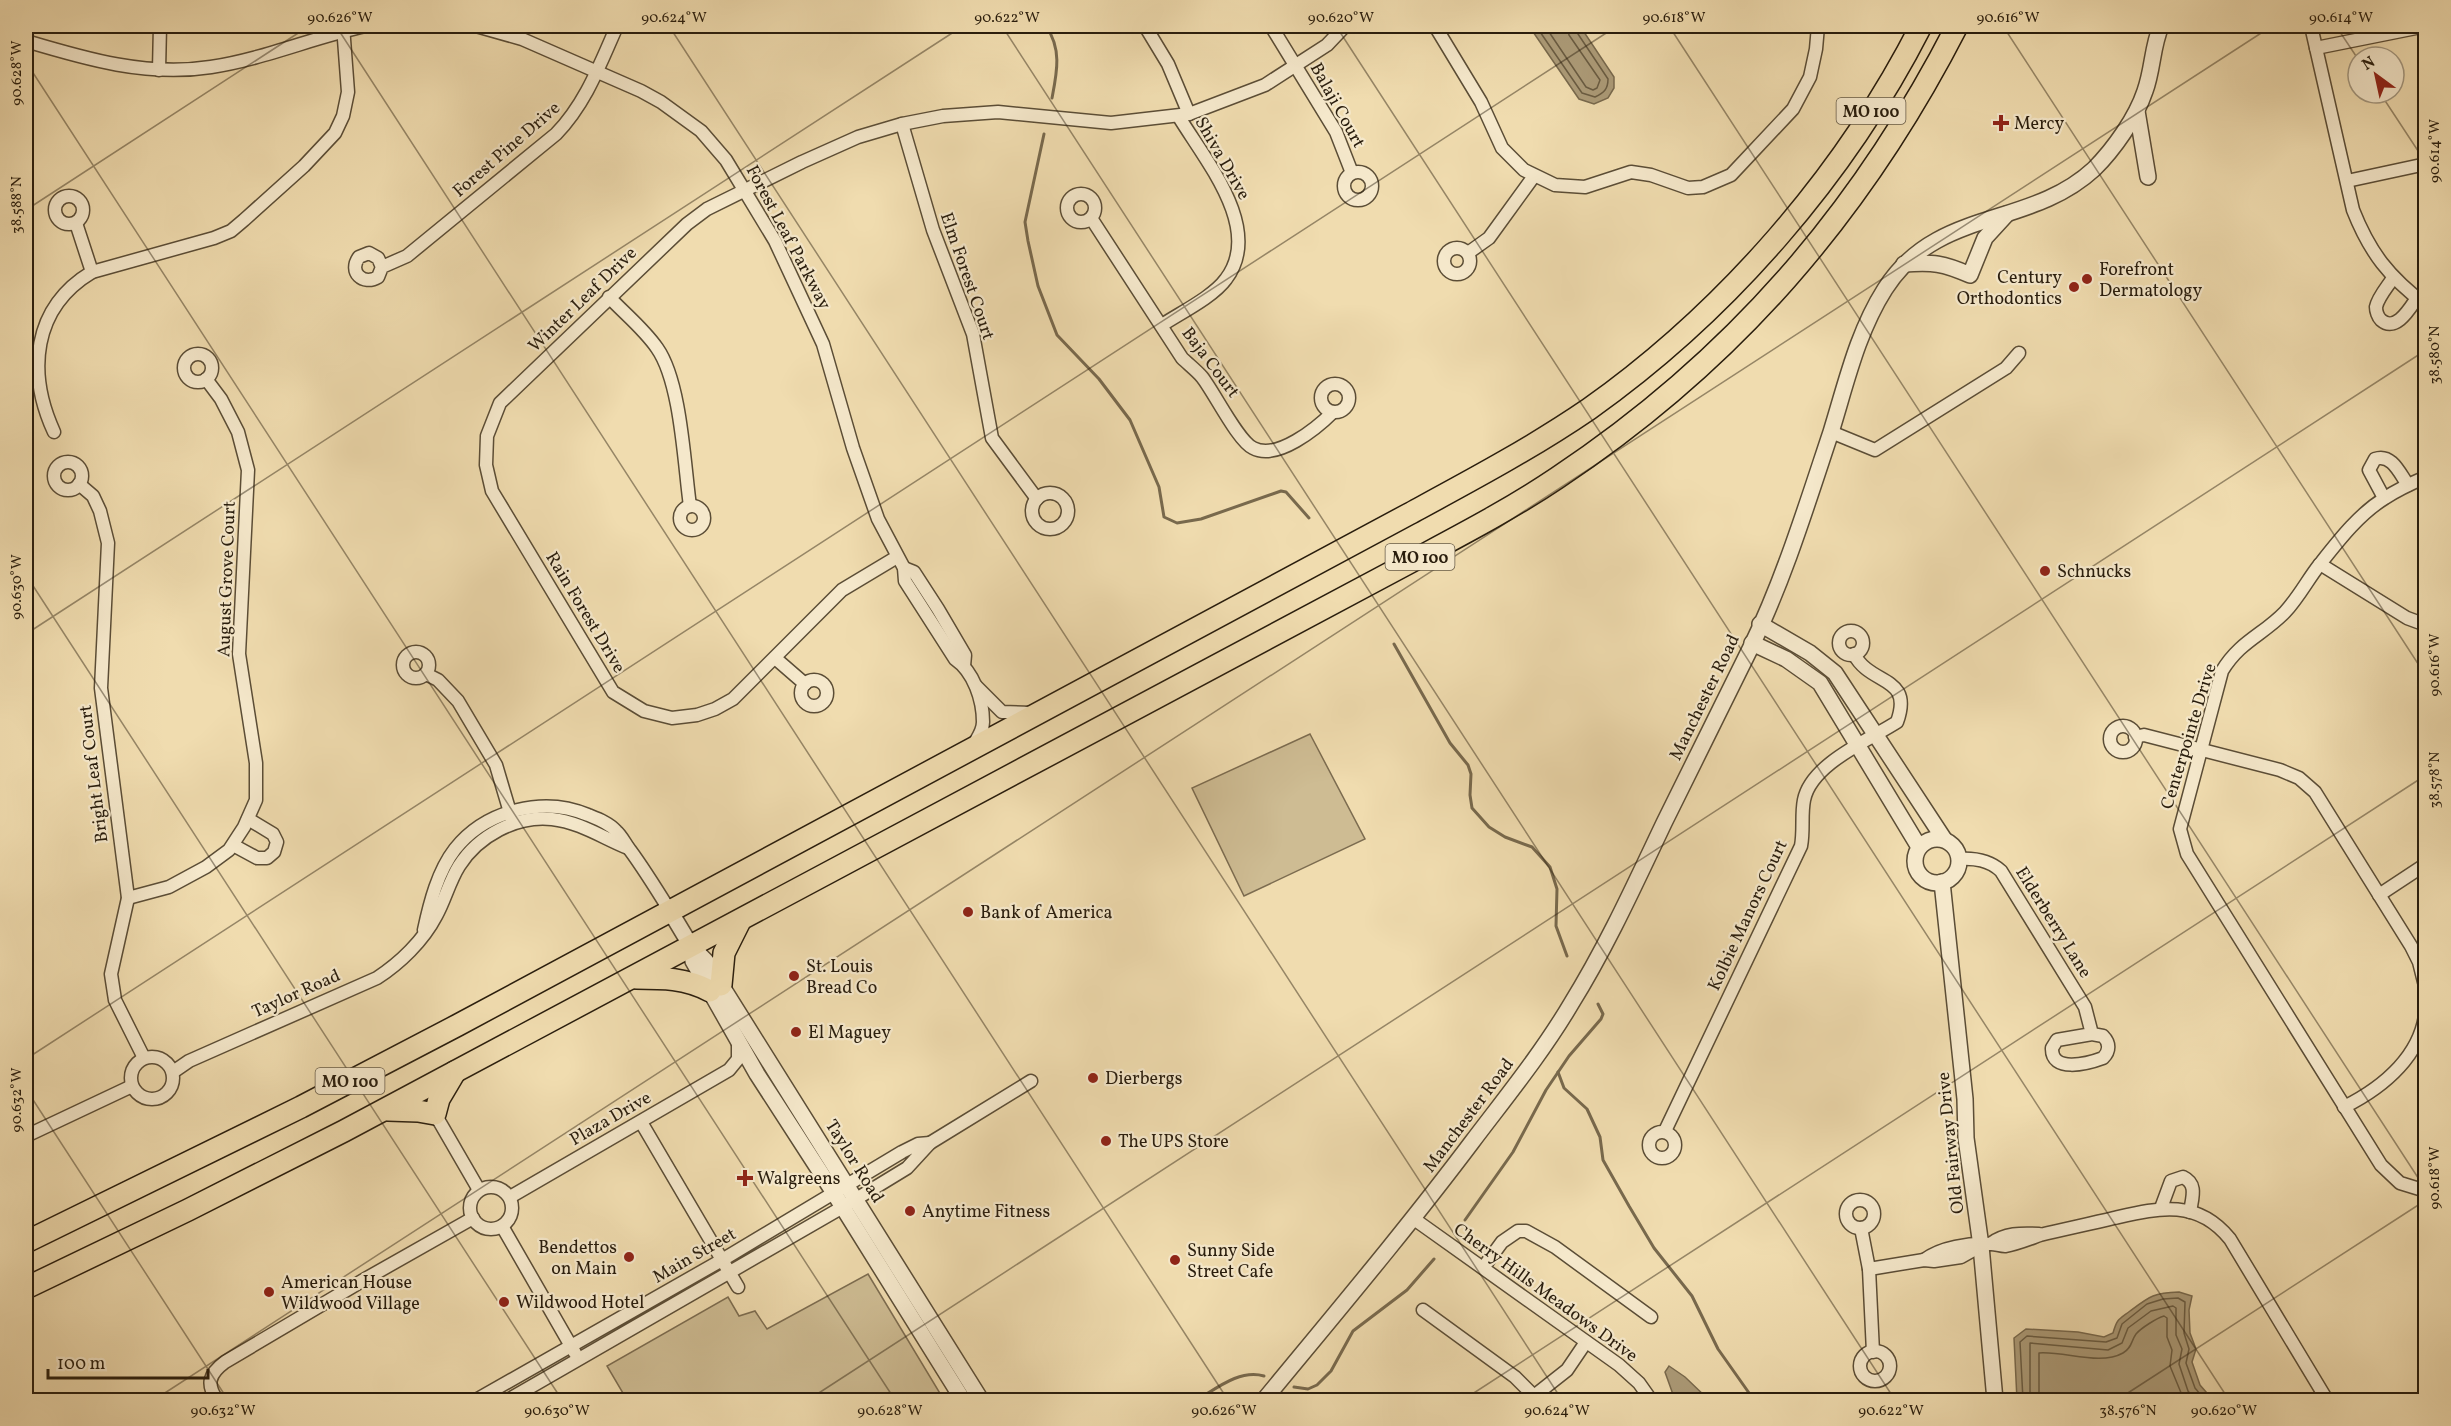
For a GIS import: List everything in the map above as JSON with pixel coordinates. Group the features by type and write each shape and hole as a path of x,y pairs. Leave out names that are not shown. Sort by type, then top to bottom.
{"highway":[{"name":"MO 100","path":"26,1242 301,1107 670,911 1490,470 1588,409 1633,375 1722,295 1776,238 1806,201 1881,97 1921,26"},
{"path":"1903,124 1942,26"},
{"name":"MO 100","path":"26,1288 240,1184 384,1110 1424,555 1506,509 1565,472 1650,411 1736,333 1777,291 1850,202 1903,124 1957,26"},
{"path":"632,978 674,979 716,988 724,953 741,920"},
{"path":"384,1110 435,1114 439,1099 455,1072"}],"street":[{"path":"159,70 160,26"},
{"path":"26,41 100,62 132,68 159,70 210,68 247,59 343,28 366,26"},
{"name":"Forest Leaf Parkway","path":"477,26 522,39 597,71 661,102 701,131 726,160 746,189 797,285 823,344 853,448 878,519 901,563 914,572 938,609 965,655 964,666 976,686 1002,712 1036,713"},
{"name":"Forest Pine Drive","path":"382,267 407,256 556,134 572,118 584,100 616,26"},
{"name":"Shiva Drive","path":"1144,26 1168,64 1184,116 1228,198 1238,226 1236,254 1227,278 1219,287 1162,325"},
{"name":"Balaji Court","path":"1271,26 1336,132 1352,173"},
{"name":"Winter Leaf Drive","path":"486,465 488,436 500,403 687,224 707,209 746,189 858,137 902,124 944,116 998,112 1111,123 1184,116 1252,91 1327,45 1345,26"},
{"path":"1435,26 1485,108 1502,148 1524,170 1555,185 1585,187 1631,171 1651,175 1688,188 1703,187 1731,175 1793,109 1803,93 1814,61 1818,26"},
{"name":"Manchester Road","path":"2148,26 2154,43"},
{"name":"Manchester Road","path":"1264,1401 1414,1219 1542,1049 1597,961 1752,644 1798,529 1861,335 1886,287 1904,264 1923,248 1948,233 2052,198 2094,169 2137,111 2145,91 2154,43 2161,26"},
{"path":"2311,26 2353,210 2362,233 2372,252 2393,278 2421,301 2400,320 2390,323 2381,320 2377,314 2377,304 2393,278"},
{"path":"2316,48 2426,26"},
{"path":"54,432 46,413 39,374 42,336 50,312 56,303 75,282 92,272 214,238 231,231 303,166 335,133 346,106 348,92 343,28"},
{"path":"2137,111 2148,177"},
{"name":"Elm Forest Court","path":"902,124 933,230 973,334 992,438 1037,499"},
{"path":"2346,181 2426,164"},
{"path":"1468,253 1488,238 1534,176"},
{"path":"1904,264 1934,262 1970,275 1985,238 2007,213"},
{"name":"Baja Court","path":"1091,218 1182,358 1201,376 1241,436 1253,448 1268,450 1287,445 1304,436 1333,412"},
{"path":"76,223 92,272"},
{"path":"609,297 656,346 668,367 690,506"},
{"path":"1831,432 1875,450 2006,369 2019,352"},
{"name":"August Grove Court","path":"128,898 178,882 206,867 233,845 256,800 255,763 240,654 248,470 238,432 221,399 206,379"},
{"path":"2384,498 2369,470 2375,459 2380,457 2389,459 2408,485"},
{"name":"Rain Forest Drive","path":"486,465 492,491 614,692 644,711 672,718 697,715 715,709 733,699 842,590 901,563"},
{"name":"Centerpointe Drive","path":"2426,477 2384,498 2357,521 2320,564 2286,611 2237,650 2228,661 2222,671 2182,818 2182,842 2187,855 2344,1107 2389,1174 2400,1183 2426,1191"},
{"name":"Bright Leaf Court","path":"79,484 93,496 108,543 101,688 121,858 128,898 111,974 115,1000 144,1058"},
{"path":"2320,564 2407,618 2426,625"},
{"path":"1760,624 1810,653 1835,673 1944,839 1956,848 1959,859 1955,874 1942,882 1929,881 1918,871 1915,864 1916,854 1919,847 1932,839 1944,839"},
{"path":"1752,644 1786,659 1820,683 1919,847"},
{"name":"Kolbie Manors Court","path":"1665,1131 1801,846 1804,800 1809,785 1817,774 1897,722 1902,701 1895,687 1868,672 1858,663 1854,654"},
{"path":"775,657 805,684"},
{"path":"426,674 438,680 458,701 496,765 511,818"},
{"name":"Forest Leaf Parkway","path":"972,749 983,723 976,686"},
{"path":"2135,737 2144,735 2280,770 2299,778 2315,792 2379,895 2419,962 2426,990"},
{"name":"Taylor Road","path":"173,1072 189,1061 377,978 394,967 436,917 459,866 479,843 511,818 552,819 586,828 628,848 691,946 703,956 738,1041 758,1076 840,1189"},
{"path":"233,845 257,858 267,858 274,852 277,842 273,834 248,819"},
{"name":"Elderberry Lane","path":"1959,859 1968,858 1988,862 1995,865 2007,878 2085,1007 2092,1034"},
{"path":"2379,895 2426,864"},
{"name":"Old Fairway Drive","path":"1942,882 1965,1099 1966,1138 1986,1245 1995,1401"},
{"name":"Taylor Road","path":"716,988 840,1189 981,1401"},
{"path":"2344,1107 2380,1087 2402,1064 2418,1035 2426,1006"},
{"path":"729,1070 738,1059 738,1041"},
{"path":"144,1058 161,1059 173,1072 170,1090 161,1098 143,1097 132,1086 132,1072 138,1062 144,1058"},
{"path":"729,1070 744,1069 758,1076"},
{"name":"Plaza Drive","path":"510,1197 729,1070"},
{"name":"Main Street","path":"508,1401 907,1168 930,1143 1030,1081"},
{"path":"26,1136 132,1086"},
{"path":"435,1114 480,1190"},
{"path":"641,1122 738,1287"},
{"name":"Main Street","path":"476,1401 722,1260 902,1152 918,1144 930,1143"},
{"path":"2161,1208 2171,1181 2183,1177 2193,1187 2190,1212"},
{"path":"496,1187 510,1197 512,1210 507,1222 502,1226 486,1228 473,1218 471,1203 480,1190 496,1187"},
{"name":"Taylor Road","path":"849,1203 963,1401"},
{"path":"1869,1269 1924,1260 1934,1261 1961,1257 1986,1245 2002,1246 2023,1242 2040,1234 2161,1208 2190,1212 2209,1218 2230,1239 2327,1401"},
{"path":"217,1401 209,1380 225,1362 473,1218"},
{"name":"Cherry Hills Meadows Drive","path":"1414,1219 1631,1375 1651,1401"},
{"path":"502,1226 579,1359"},
{"path":"1861,1228 1869,1269 1873,1352"},
{"path":"1482,1268 1502,1242 1518,1231 1526,1231 1550,1243 1651,1317"},
{"path":"1423,1310 1515,1377 1532,1398 1567,1370 1586,1342"}],"shaded area":[{"path":"1310,734 1365,839 1244,896 1192,788"},
{"path":"868,1274 944,1400 627,1400 607,1366 728,1297 739,1316 755,1311 767,1329"}],"water":[{"path":"1529,26 1580,26 1614,77 1614,88 1608,98 1594,104 1579,99"},
{"path":"2179,1292 2192,1296 2189,1310 2190,1333 2196,1349 2192,1362 2200,1385 2213,1400 2017,1400 2014,1338 2026,1329 2078,1332 2104,1337 2113,1333 2120,1318 2147,1299 2157,1294"},
{"path":"1669,1366 1685,1377 1709,1400 1675,1400 1665,1372"}],"waterway":[{"path":"1046,26 1054,43 1057,61 1052,98"},
{"path":"1044,134 1025,222 1038,286 1057,335 1099,379 1130,420 1159,487 1164,517 1177,523 1201,519 1281,491 1286,492 1309,518"},
{"path":"1394,644 1450,743 1468,765 1471,774 1472,808 1489,827 1505,837 1532,847 1550,867 1557,889 1556,926 1567,956"},
{"path":"1465,1220 1513,1152 1546,1090 1569,1056 1601,1019 1603,1014 1598,1004"},
{"path":"1558,1072 1564,1088 1587,1109 1600,1137 1603,1160 1654,1248 1692,1296 1718,1349 1754,1400"},
{"path":"1294,1387 1308,1389 1317,1385 1331,1371 1353,1331 1407,1290 1434,1259"},
{"path":"1197,1400 1238,1377 1264,1376"}],"place":[{"name":"Mercy","path":"2001,123"},
{"name":"Forefront Dermatology","path":"2087,279"},
{"name":"Century Orthodontics","path":"2074,287"},
{"name":"Schnucks","path":"2045,571"},
{"name":"Bank of America","path":"968,912"},
{"name":"St. Louis Bread Co","path":"794,976"},
{"name":"El Maguey","path":"796,1032"},
{"name":"Dierbergs","path":"1093,1078"},
{"name":"The UPS Store","path":"1106,1141"},
{"name":"Walgreens","path":"745,1178"},
{"name":"Anytime Fitness","path":"910,1211"},
{"name":"Bendettos on Main","path":"629,1257"},
{"name":"Sunny Side Street Cafe","path":"1175,1260"},
{"name":"American House Wildwood Village","path":"269,1292"},
{"name":"Wildwood Hotel","path":"504,1302"}]}
